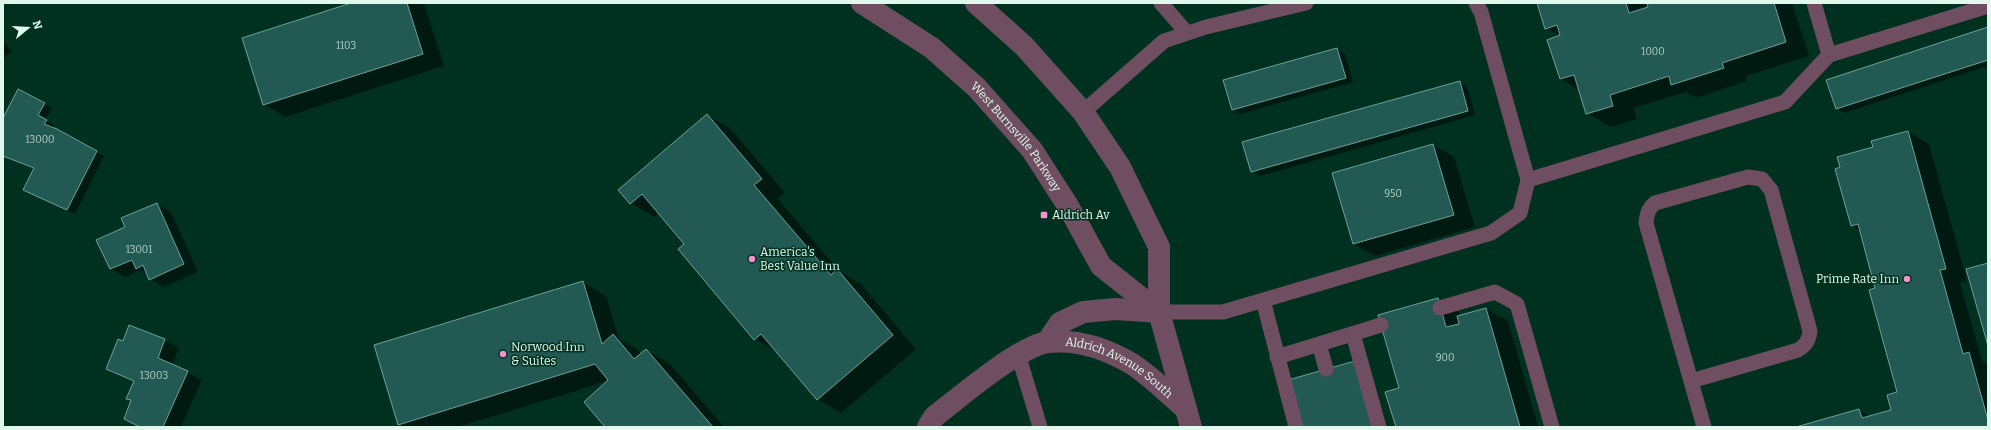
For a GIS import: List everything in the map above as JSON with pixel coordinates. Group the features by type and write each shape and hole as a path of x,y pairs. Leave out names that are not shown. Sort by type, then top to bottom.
{"street":[{"name":"West Burnsville Parkway","path":"862,3 932,48 977,88 1032,150 1068,206 1101,266 1159,312"},
{"path":"976,3 1024,46 1083,112 1120,166 1159,247 1159,312 1188,418"},
{"name":"Aldrich Avenue South","path":"1047,342 1060,323 1083,312 1116,309 1159,312"},
{"name":"Aldrich Avenue South","path":"928,427 934,417 1018,354 1047,342 1070,342 1099,347 1132,365 1188,418"}],"lane":[{"path":"1161,3 1187,33"},
{"path":"1083,112 1164,41 1187,33 1306,3"},
{"path":"1159,312 1223,312 1491,233 1520,213 1528,180 1481,12 1476,3"},
{"path":"1814,3 1829,55"},
{"path":"1528,180 1785,102 1829,55 1988,6"},
{"path":"1691,381 1798,350 1805,346 1809,338 1810,331 1772,190 1762,179 1748,177 1655,203 1650,207 1647,215 1646,223 1704,427"},
{"path":"1440,308 1495,292 1517,304 1552,427"},
{"path":"1263,300 1296,427"},
{"path":"1277,356 1381,326"},
{"path":"1353,334 1379,427"},
{"path":"1319,344 1326,369"},
{"path":"1018,354 1040,427"}],"building":[{"path":"351,3 407,3 423,54 263,105 242,38"},
{"path":"1537,3 1626,3 1629,13 1648,7 1647,3 1774,3 1786,42 1722,63 1724,68 1671,85 1669,76 1610,95 1613,106 1586,114 1574,75 1560,79 1547,40 1560,35 1557,25 1545,29"},
{"path":"1988,27 1988,60 1836,109 1826,80"},
{"path":"1337,48 1346,78 1232,110 1223,80"},
{"path":"1460,81 1468,111 1251,172 1242,142"},
{"path":"18,89 45,103 38,115 47,120 44,124 57,129 97,151 67,210 23,190 34,168 3,156 3,118"},
{"name":"America's Best Value Inn","path":"707,114 762,179 754,185 831,275 837,269 893,335 817,400 761,334 754,340 678,249 684,244 642,194 630,204 618,190"},
{"name":"Prime Rate Inn","path":"1908,131 1946,269 1940,270 1963,354 1969,352 1988,420 1988,427 1796,427 1859,409 1862,418 1891,410 1887,395 1897,392 1869,290 1875,288 1858,224 1851,226 1835,169 1840,167 1837,157 1873,147 1871,141"},
{"path":"1433,144 1454,215 1353,244 1332,173"},
{"path":"157,203 184,264 149,280 143,265 136,269 132,260 110,269 96,240 125,227 121,218"},
{"path":"1988,263 1988,346 1966,269"},
{"name":"Norwood Inn & Suites","path":"583,281 602,344 613,334 634,359 646,349 713,427 605,427 584,402 608,380 595,364 398,425 374,345"},
{"path":"1438,298 1446,327 1459,324 1457,316 1486,308 1520,427 1396,427 1385,392 1399,388 1378,315"},
{"path":"129,325 165,339 158,358 188,371 163,427 140,427 124,419 131,400 126,399 134,381 106,369 118,339 123,341"},
{"path":"1355,361 1373,427 1301,427 1288,380"}],"place":[{"name":"Aldrich Av","path":"1044,215"},
{"name":"America's Best Value Inn","path":"752,259"},
{"name":"Prime Rate Inn","path":"1907,279"},
{"name":"Norwood Inn & Suites","path":"503,354"}]}
